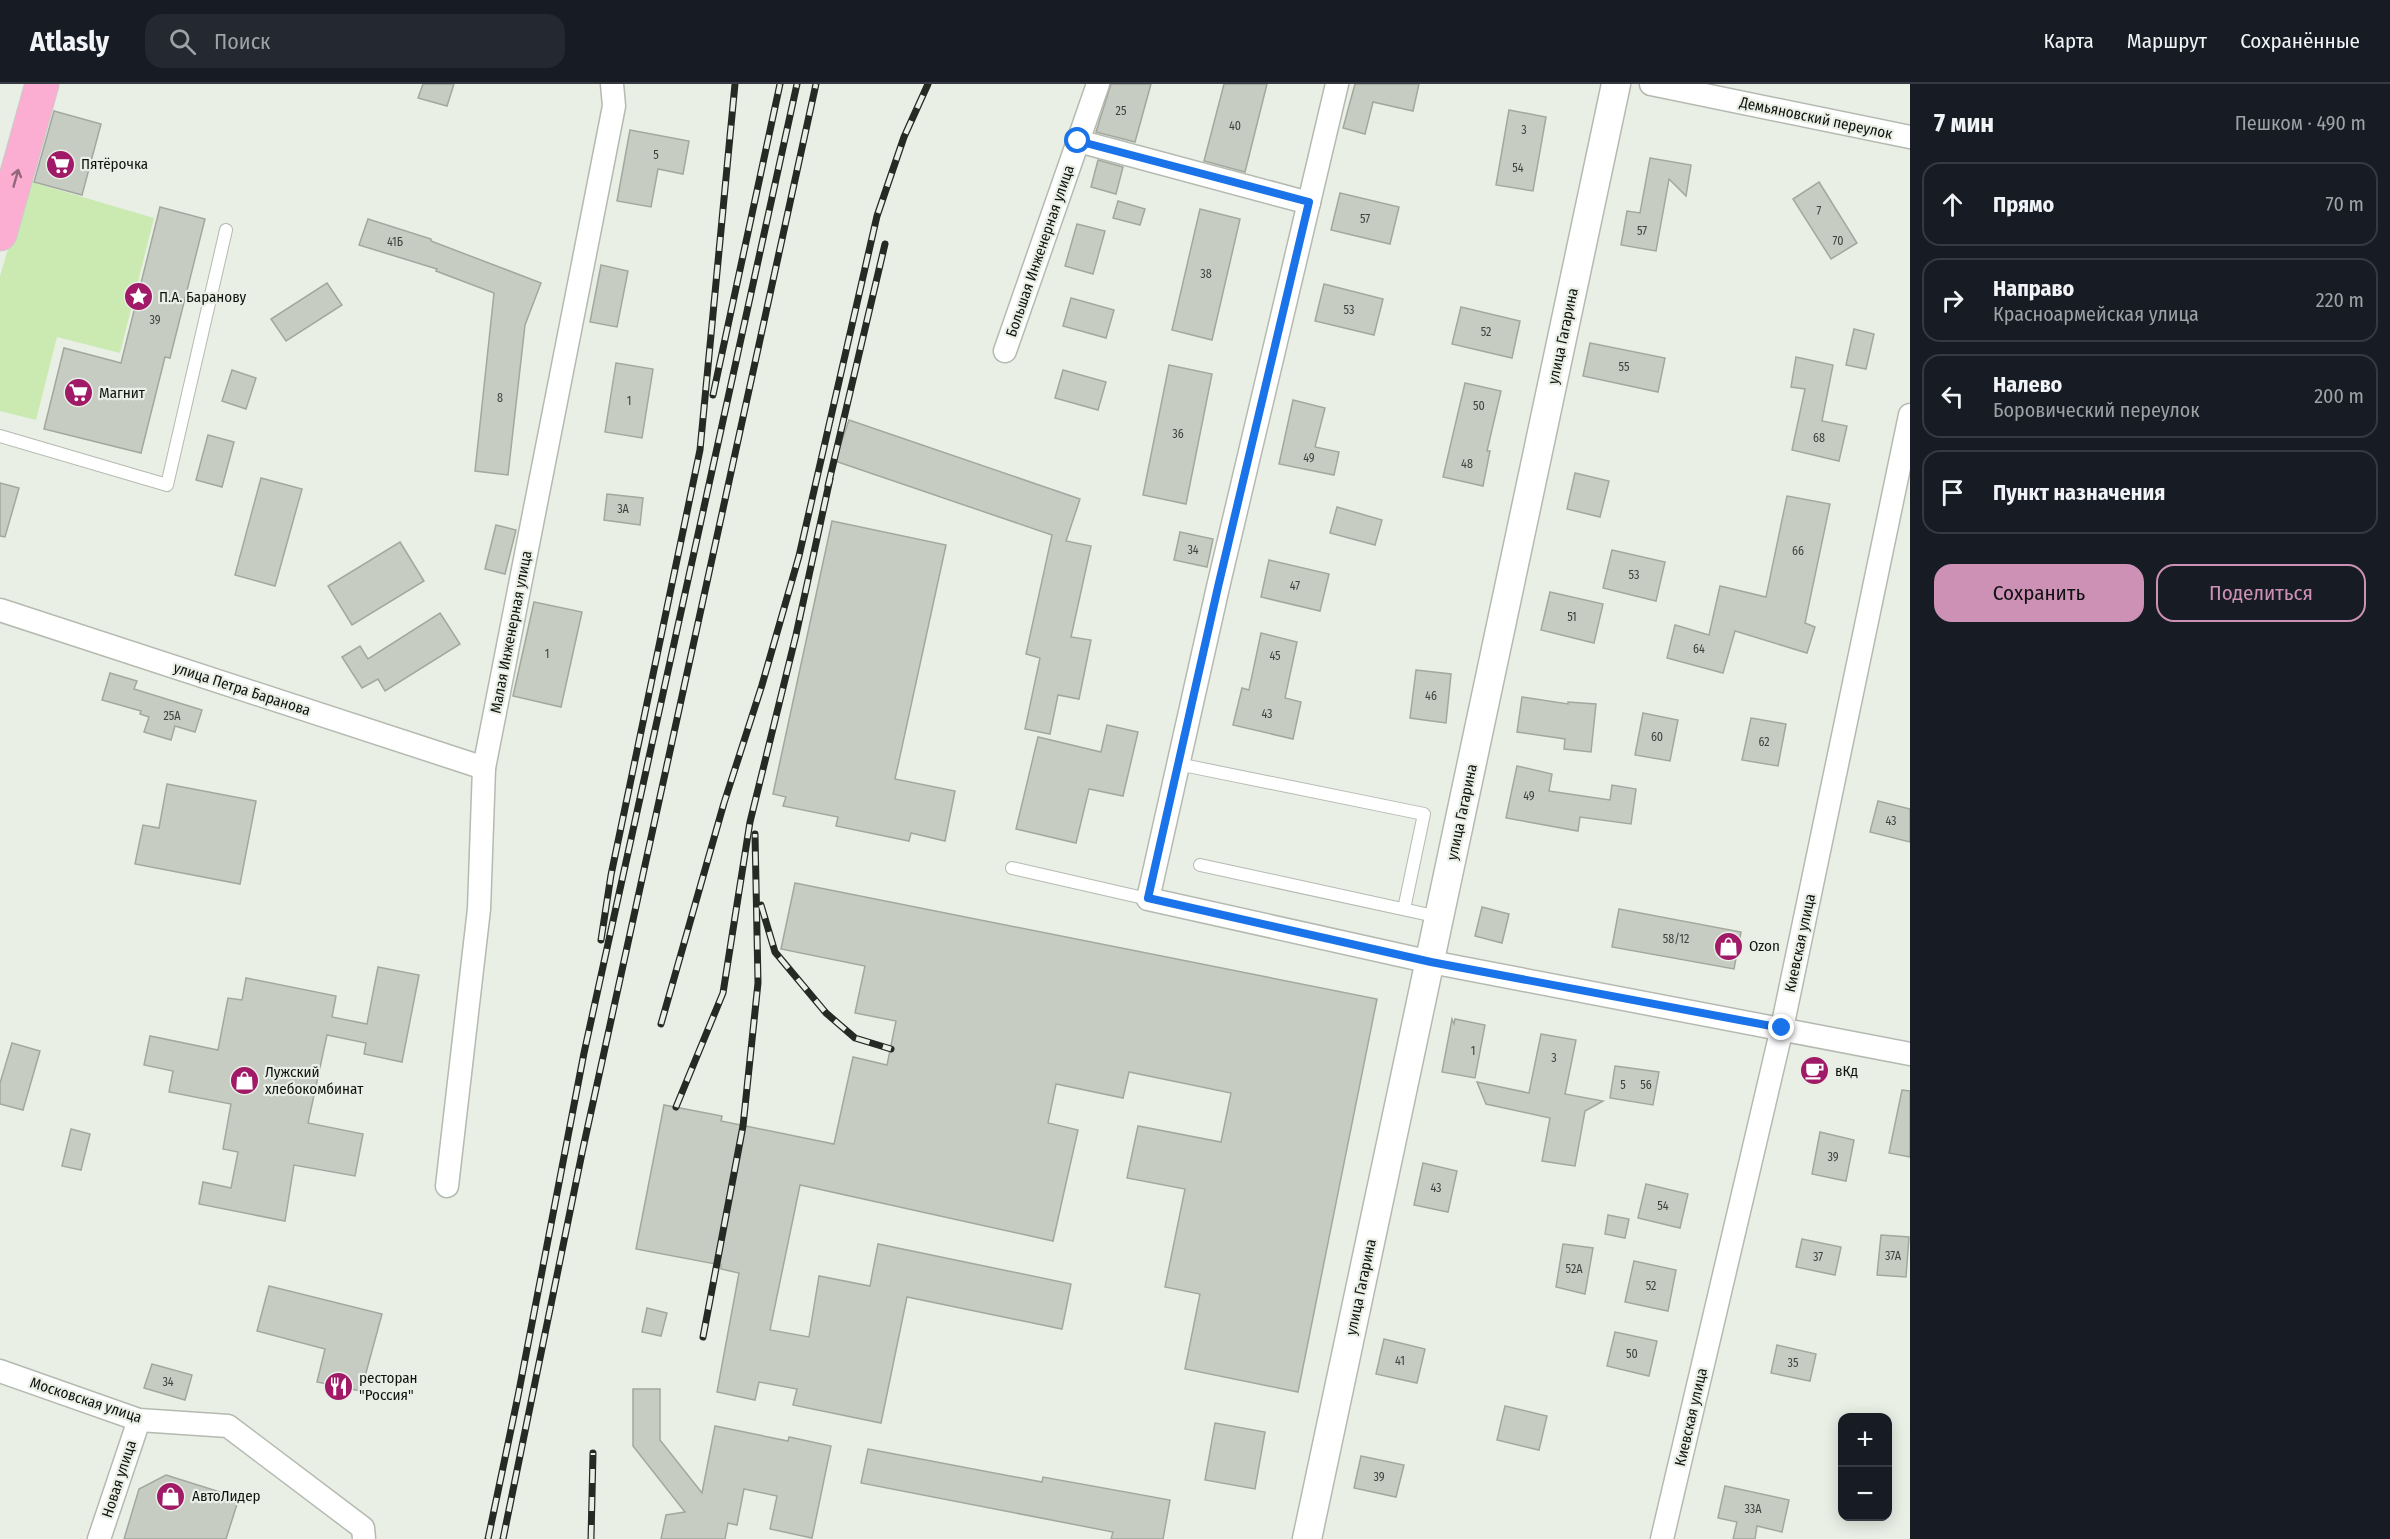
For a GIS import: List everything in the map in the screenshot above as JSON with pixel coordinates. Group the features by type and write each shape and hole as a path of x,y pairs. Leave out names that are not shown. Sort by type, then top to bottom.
{"main road":[{"path":"0,234 42,84"}],"street":[{"name":"Малая Инженерная улица","path":"447,1186 479,909 484,768 614,106 612,84"},
{"name":"Большая Инженерная улица","path":"1005,351 1098,84"},
{"path":"1337,84 1148,898 1431,962 1910,1054"},
{"name":"улица Гагарина","path":"1307,1539 1616,84"},
{"name":"Демьяновский переулок","path":"1650,84 1910,137"},
{"path":"1078,141 1309,202"},
{"name":"Киевская улица","path":"1662,1539 1782,1028 1910,415"},
{"name":"улица Петра Баранова","path":"0,610 484,768"},
{"name":"Московская улица","path":"0,1371 139,1420 228,1425 363,1528 364,1539"},
{"name":"Новая улица","path":"99,1539 139,1420"}],"lane":[{"path":"0,436 167,485 226,230"},
{"path":"1178,764 1424,814 1404,909"},
{"path":"1200,865 1440,917"},
{"path":"1012,868 1148,898"}],"green space":[{"path":"28,181 154,218 120,353 57,337 36,420 0,411 0,276"}],"building":[{"path":"423,84 454,84 447,106 418,98"},
{"path":"1111,84 1151,84 1135,142 1096,132"},
{"path":"1224,84 1267,84 1245,172 1204,161"},
{"path":"1355,84 1419,84 1413,111 1373,102 1365,134 1343,128"},
{"path":"1509,110 1546,117 1533,191 1496,185"},
{"path":"54,111 101,124 82,195 34,182"},
{"path":"630,130 689,141 683,174 658,169 651,207 617,201"},
{"path":"1650,158 1691,165 1686,196 1669,179 1656,251 1621,245 1627,211 1640,213"},
{"path":"1098,160 1123,167 1116,194 1091,187"},
{"path":"1819,182 1857,243 1831,259 1793,199"},
{"path":"1340,193 1399,207 1390,244 1331,230"},
{"path":"1118,201 1145,209 1140,225 1113,218"},
{"path":"160,207 205,219 170,358 165,357 141,453 44,429 64,348 121,363"},
{"path":"1200,209 1240,219 1212,340 1172,330"},
{"path":"368,219 431,239 431,241 541,283 525,325 508,475 475,471 494,293 436,271 437,269 359,245"},
{"path":"1077,224 1105,231 1093,274 1065,266"},
{"path":"601,265 628,271 617,327 590,322"},
{"path":"327,283 342,305 286,341 271,319"},
{"path":"1324,284 1383,299 1374,335 1315,321"},
{"path":"1071,298 1114,310 1106,338 1063,326"},
{"path":"1461,307 1520,321 1512,358 1452,344"},
{"path":"1854,329 1874,334 1866,369 1846,365"},
{"path":"1590,343 1665,358 1658,392 1583,376"},
{"path":"1796,357 1833,365 1822,421 1847,426 1839,461 1792,450 1805,389 1791,387"},
{"path":"616,363 653,369 642,438 605,432"},
{"path":"1169,365 1212,374 1186,504 1143,495"},
{"path":"232,370 256,378 246,409 222,401"},
{"path":"1063,370 1106,382 1098,410 1055,398"},
{"path":"1465,383 1501,391 1487,451 1490,451 1483,486 1443,477"},
{"path":"1293,400 1325,408 1315,447 1339,452 1334,475 1279,464"},
{"path":"849,420 1080,499 1066,541 1091,546 1071,637 1091,640 1079,699 1058,695 1050,734 1025,729 1040,658 1026,654 1052,535 835,461"},
{"path":"208,435 234,442 222,487 196,480"},
{"path":"1575,473 1609,481 1600,517 1567,509"},
{"path":"261,478 302,489 275,586 235,575"},
{"path":"0,483 19,488 5,537 0,536"},
{"path":"607,494 643,498 640,525 604,520"},
{"path":"1787,496 1830,504 1805,623 1815,627 1807,653 1735,631 1723,673 1667,658 1675,625 1709,635 1720,586 1766,597"},
{"path":"1337,507 1382,520 1375,545 1330,533"},
{"path":"832,521 946,545 895,779 955,791 945,841 911,833 909,841 836,826 838,817 783,806 786,797 773,794"},
{"path":"496,525 516,530 505,574 485,569"},
{"path":"1180,532 1213,539 1207,567 1174,560"},
{"path":"400,542 424,581 352,625 328,586"},
{"path":"1612,550 1665,562 1656,601 1603,588"},
{"path":"1269,560 1329,574 1320,611 1261,597"},
{"path":"1550,592 1603,604 1594,643 1541,630"},
{"path":"534,602 582,612 561,707 513,696"},
{"path":"440,613 460,644 385,691 378,679 362,688 342,657 360,646 368,659"},
{"path":"1261,633 1297,642 1285,698 1301,702 1293,739 1233,725 1242,688 1249,690"},
{"path":"1416,670 1451,674 1446,723 1410,718"},
{"path":"110,673 137,681 134,689 202,710 195,732 175,726 171,740 144,732 149,717 140,714 141,711 102,700"},
{"path":"1522,697 1568,704 1568,702 1596,704 1591,752 1564,749 1565,739 1517,732"},
{"path":"1643,713 1678,720 1670,761 1635,755"},
{"path":"1751,718 1786,724 1778,766 1742,760"},
{"path":"1107,725 1138,732 1123,796 1089,789 1076,843 1016,829 1038,737 1101,752"},
{"path":"1517,766 1552,774 1549,791 1610,800 1612,785 1636,789 1631,824 1580,817 1578,831 1506,818"},
{"path":"167,784 256,801 240,884 135,864 143,825 159,828"},
{"path":"1878,801 1910,809 1910,842 1870,832"},
{"path":"795,883 1377,999 1298,1392 1185,1369 1200,1294 1165,1287 1185,1189 1127,1178 1138,1126 1221,1142 1231,1093 1129,1072 1123,1098 1056,1084 1048,1123 1078,1130 1053,1241 800,1185 770,1330 809,1337 819,1276 870,1286 878,1244 1071,1284 1062,1329 907,1297 881,1423 793,1405 797,1389 759,1382 755,1400 717,1392 739,1273 721,1269 721,1265 636,1249 664,1105 722,1116 721,1121 834,1144 853,1057 887,1065 896,1021 855,1013 865,966 781,949"},
{"path":"1482,907 1509,914 1502,943 1475,936"},
{"path":"1619,909 1741,932 1734,969 1612,947"},
{"name":"Лужский хлебокомбинат","path":"378,967 419,975 402,1062 364,1054 366,1043 327,1035 308,1123 363,1134 355,1176 294,1165 285,1221 199,1204 203,1182 231,1188 238,1152 223,1149 231,1104 169,1092 173,1071 144,1065 150,1036 218,1050 228,998 242,1000 246,978 336,996 332,1017 367,1024"},
{"path":"1452,1019 1454,1024 1455,1019 1485,1025 1475,1078 1442,1072"},
{"path":"1541,1034 1576,1040 1565,1094 1603,1101 1585,1111 1575,1166 1542,1161 1550,1118 1486,1104 1477,1082 1529,1093"},
{"path":"12,1043 40,1051 23,1110 0,1104 0,1083"},
{"path":"1615,1066 1659,1072 1653,1105 1610,1098"},
{"path":"1902,1090 1910,1091 1910,1157 1889,1153"},
{"path":"71,1129 90,1134 81,1170 62,1166"},
{"path":"1820,1132 1854,1140 1846,1181 1812,1174"},
{"path":"1423,1163 1457,1171 1448,1212 1414,1205"},
{"path":"1646,1184 1688,1194 1680,1228 1638,1218"},
{"path":"1608,1215 1629,1219 1625,1238 1605,1234"},
{"path":"1881,1235 1909,1237 1906,1277 1877,1275"},
{"path":"1802,1239 1841,1247 1835,1275 1796,1267"},
{"path":"1563,1244 1593,1248 1585,1294 1556,1287"},
{"path":"1634,1261 1676,1270 1668,1311 1625,1302"},
{"path":"269,1286 382,1314 361,1391 317,1382 325,1349 257,1331"},
{"path":"647,1308 667,1313 661,1336 642,1332"},
{"path":"1615,1332 1657,1341 1649,1376 1607,1366"},
{"path":"1384,1339 1425,1349 1417,1383 1376,1374"},
{"path":"1777,1345 1816,1354 1810,1381 1771,1373"},
{"path":"152,1364 192,1375 185,1400 144,1388"},
{"path":"633,1389 660,1389 660,1440 702,1493 715,1426 788,1441 789,1437 831,1446 812,1538 770,1529 777,1496 744,1489 737,1525 728,1523 725,1539 661,1539 666,1515 685,1512 633,1446"},
{"path":"1505,1406 1547,1416 1539,1450 1497,1440"},
{"path":"1215,1423 1265,1432 1255,1489 1205,1480"},
{"path":"868,1449 1042,1482 1043,1477 1170,1500 1163,1539 1111,1539 1113,1532 861,1483"},
{"path":"1361,1456 1404,1465 1396,1497 1354,1488"},
{"path":"166,1475 239,1498 226,1539 124,1539 139,1489"},
{"path":"1725,1486 1789,1500 1782,1532 1757,1526 1755,1539 1733,1539 1737,1522 1718,1518"}],"railway":[{"path":"601,940 611,875 700,450 735,84"},
{"path":"713,395 780,84"},
{"path":"488,1539 584,1053 797,84"},
{"path":"503,1539 582,1153 816,84"},
{"path":"661,1024 724,803 762,685 799,556 877,216 904,137 928,84"},
{"path":"828,486 885,244"},
{"path":"676,1107 723,993 750,822 796,635 830,479"},
{"path":"703,1337 743,1126 758,983 755,834"},
{"path":"761,905 775,952 826,1013 855,1038 891,1049"},
{"path":"591,1539 593,1453"}],"place":[{"name":"Пятёрочка","path":"60,164"},
{"name":"П.А. Баранову","path":"138,297"},
{"name":"Магнит","path":"78,393"},
{"name":"Ozon","path":"1728,946"},
{"name":"вКд","path":"1814,1071"},
{"name":"Лужский хлебокомбинат","path":"244,1081"},
{"name":"ресторан \"Россия\"","path":"338,1387"},
{"name":"АвтоЛидер","path":"171,1496"}],"route":[{"path":"1078,141 1309,202 1218,587 1148,898 1431,962 1782,1028"}]}
